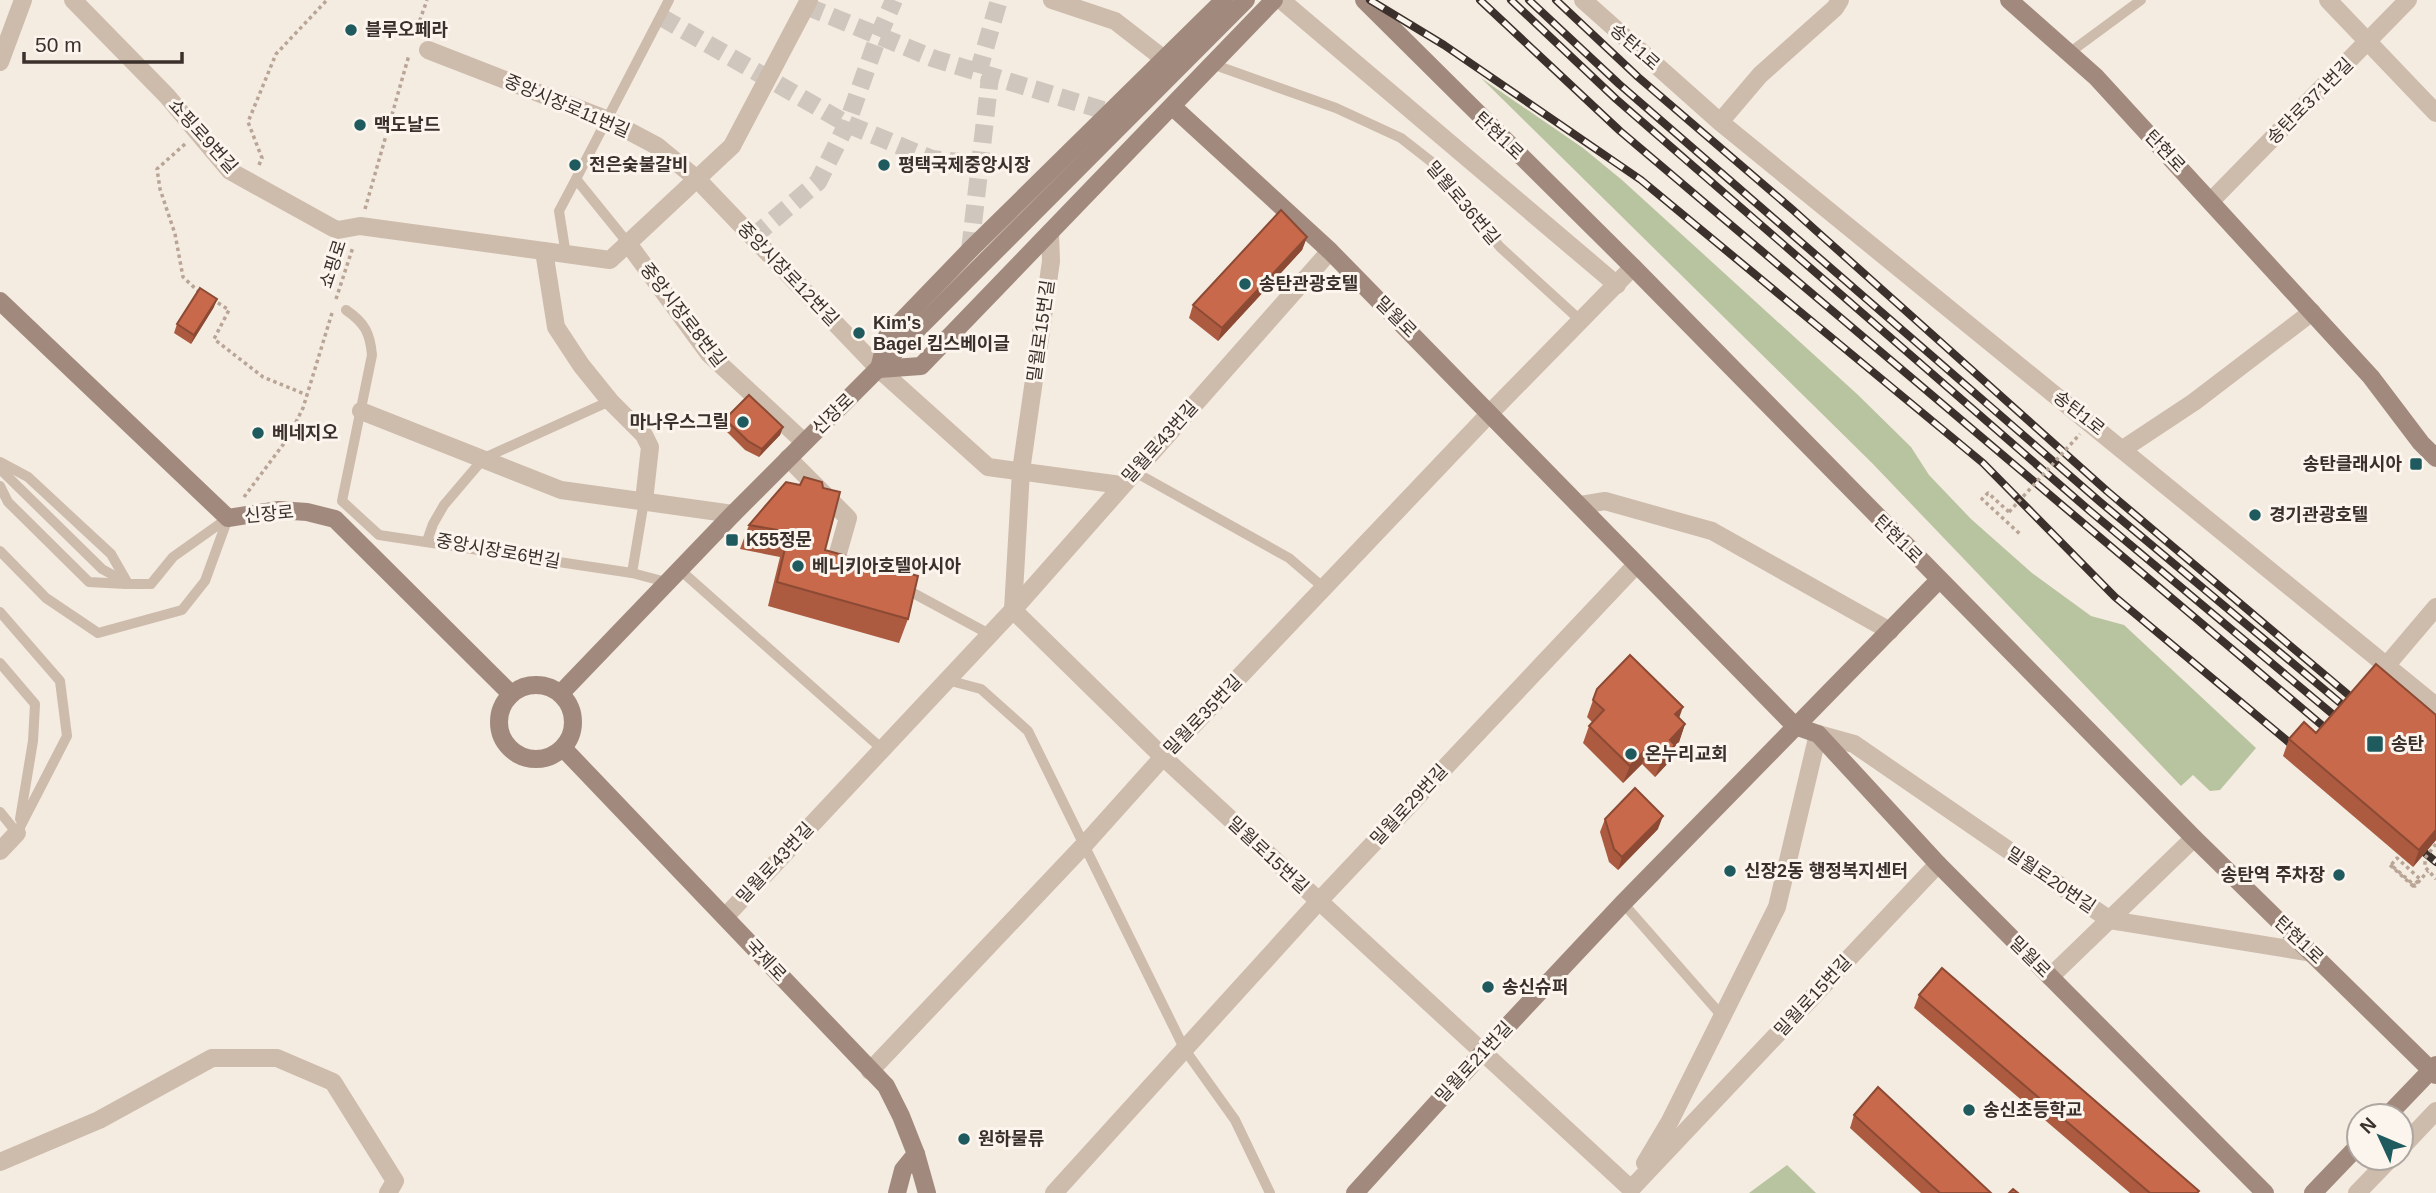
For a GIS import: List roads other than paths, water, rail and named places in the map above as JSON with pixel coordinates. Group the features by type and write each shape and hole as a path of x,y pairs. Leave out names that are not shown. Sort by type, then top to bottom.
{"street":[{"path":"0,62 23,0"},
{"name":"쇼핑로9번길","path":"73,0 167,96 230,171 338,230 360,226 610,260 627,242"},
{"path":"627,242 698,180 732,146 809,0"},
{"path":"1052,0 1115,21 1164,59"},
{"path":"879,369 887,336 970,250 1223,0"},
{"name":"신장로","path":"561,693 788,458 1246,0"},
{"path":"879,369 921,366 1274,0"},
{"path":"1281,0 1617,285"},
{"name":"탄현1로","path":"1364,0 1633,268 2194,838 2436,1075"},
{"name":"송탄1로","path":"1583,0 1720,122 2436,706"},
{"path":"1720,122 1760,75 1835,8 1840,0"},
{"name":"탄현로","path":"2010,0 2095,76 2371,377 2421,443 2436,458"},
{"path":"2328,0 2436,113"},
{"name":"송탄로371번길","path":"2211,201 2408,0"},
{"name":"중앙시장로11번길","path":"428,50 608,120 657,146 698,180"},
{"name":"밀월로","path":"1173,107 1330,251 1795,726 1818,734 1938,864 2266,1193"},
{"name":"중앙시장로12번길","path":"698,180 879,369"},
{"name":"밀월로15번길","path":"1050,233 1051,261 1021,471 1013,610 1163,757 1483,1052 1629,1191 1938,864"},
{"name":"중앙시장로8번길","path":"627,242 709,354 804,442"},
{"path":"544,251 556,327 581,365 610,401 644,435 650,447 644,501"},
{"name":"밀월로43번길","path":"725,917 1013,610 1330,251"},
{"path":"1490,413 1633,268"},
{"name":"신장로","path":"0,300 228,518 279,510 307,512 335,519 511,694"},
{"path":"2123,449 2194,401 2312,312"},
{"path":"879,369 988,467 1127,478"},
{"path":"361,411 561,490 733,514"},
{"name":"밀월로35번길","path":"870,1071 1490,413"},
{"path":"788,458 848,518 843,556"},
{"path":"1581,506 1605,501 1712,531 1890,631"},
{"name":"밀월로29번길","path":"1054,1193 1319,901 1636,565"},
{"path":"1795,726 1939,580"},
{"path":"2386,666 2436,607"},
{"path":"530,685 552,687 561,693 574,720 569,740 563,748 555,754 536,759 517,754 509,748 499,730 504,701 511,694 530,685"},
{"name":"밀월로21번길","path":"1355,1193 1623,903 1795,726"},
{"path":"1629,1191 1670,1121 1777,908 1818,734"},
{"name":"밀월로20번길","path":"1818,734 1854,744 2110,920 2313,953"},
{"name":"국제로","path":"563,748 886,1086 916,1154 927,1193"},
{"path":"0,851 17,832"},
{"path":"2050,977 2194,838"},
{"path":"0,1162 99,1120 212,1058 277,1058 333,1082 395,1181 388,1193"},
{"path":"2400,1102 2436,1065"},
{"path":"2415,1133 2436,1111"},
{"path":"897,1193 903,1170 916,1154"},
{"path":"2313,1193 2345,1160"},
{"path":"2357,1193 2377,1172"}],"lane":[{"path":"566,255 559,211 670,0"},
{"path":"2069,52 2141,0"},
{"name":"밀월로36번길","path":"1212,64 1336,108 1401,138 1433,163 1500,247 1581,321"},
{"path":"576,179 627,242"},
{"path":"346,310 359,319 370,334 372,355 342,501 379,535 427,541"},
{"name":"중앙시장로6번길","path":"610,401 484,458 444,505 427,541 632,573 666,582"},
{"path":"0,461 28,477 111,554 129,584"},
{"path":"0,469 102,569 129,584"},
{"path":"1127,478 1289,558 1324,588"},
{"path":"0,486 8,502 89,582 151,584 173,557 228,518"},
{"path":"632,573 644,501"},
{"path":"0,551 46,598 98,633 182,610 205,581 228,518"},
{"path":"679,569 881,748"},
{"path":"890,581 989,634"},
{"path":"0,612 60,681 67,736 17,832"},
{"path":"0,663 35,704 33,741 17,832"},
{"path":"947,680 981,689 1028,731 1185,1050 1235,1120 1270,1193"},
{"path":"0,811 17,832"},
{"path":"1623,903 1722,1016"}],"tunnel":[{"path":"753,237 818,182 847,124 894,0"},
{"path":"978,73 999,0"},
{"path":"806,6 935,59 1109,112"},
{"path":"661,17 847,124 932,159 979,164"},
{"path":"970,250 990,77"}],"railway":[{"path":"1370,0 1444,45 1641,180 1983,463 2115,597 2303,754"},
{"path":"1480,0 1620,131 2337,738"},
{"path":"1511,0 1616,99 2090,511 2348,727"},
{"path":"1529,0 1619,84 2099,501 2357,717"},
{"path":"1556,0 1638,77 1793,210 2107,491 2364,708"},
{"path":"2409,840 2436,862"}],"place":[{"name":"블루오페라","path":"351,30"},
{"name":"맥도날드","path":"360,125"},
{"name":"전은숮불갈비","path":"575,165"},
{"name":"평택국제중앙시장","path":"884,165"},
{"name":"송탄관광호텔","path":"1245,284"},
{"name":"Kim's Bagel 킴스베이글","path":"859,333"},
{"name":"마나우스그릴","path":"743,422"},
{"name":"베네지오","path":"258,433"},
{"name":"송탄클래시아","path":"2416,464"},
{"name":"경기관광호텔","path":"2255,515"},
{"name":"K55정문","path":"732,540"},
{"name":"베니키아호텔아시아","path":"798,566"},
{"name":"송탄","path":"2375,744"},
{"name":"온누리교회","path":"1631,754"},
{"name":"신장2동 행정복지센터","path":"1730,871"},
{"name":"송탄역 주차장","path":"2339,875"},
{"name":"송신슈퍼","path":"1488,987"},
{"name":"송신초등학교","path":"1969,1110"},
{"name":"원하물류","path":"964,1139"}]}
